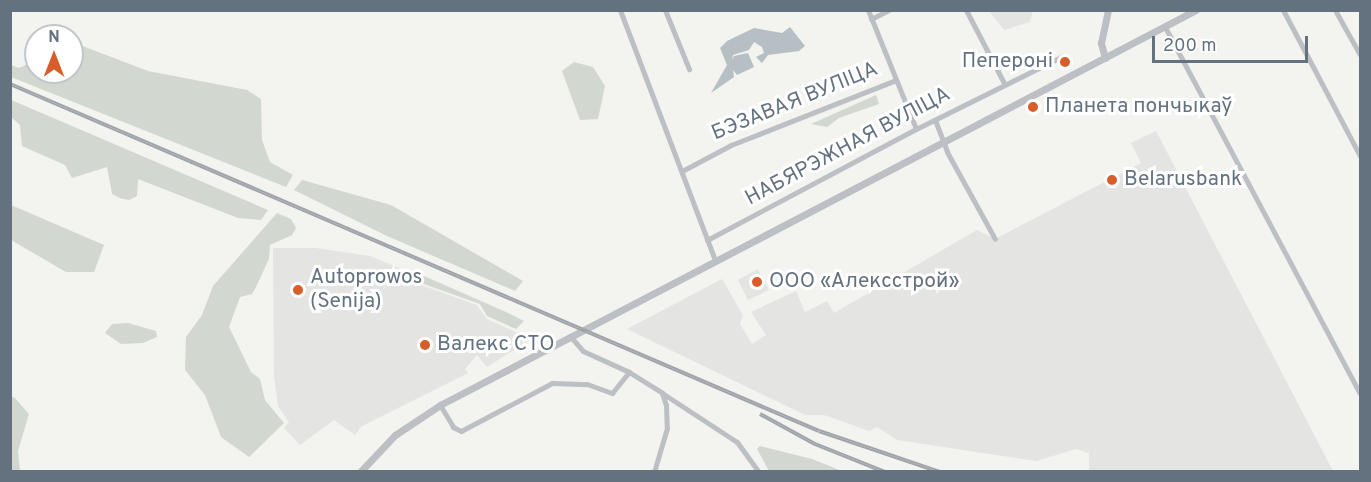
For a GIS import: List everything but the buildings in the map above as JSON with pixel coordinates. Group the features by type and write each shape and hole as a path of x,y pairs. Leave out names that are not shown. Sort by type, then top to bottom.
{"street":[{"path":"629,10 621,12 716,260"},
{"path":"665,10 689,69"},
{"name":"БЭЗАВАЯ ВУЛІЦА","path":"682,171 731,144 896,80 868,10"},
{"path":"872,19 889,10"},
{"path":"966,10 1004,84"},
{"path":"1105,58 1101,48 1108,10"},
{"path":"360,471 395,435 440,405 569,335 1196,10"},
{"path":"1283,10 1360,156"},
{"path":"1335,10 1360,55"},
{"path":"1165,27 1360,393"},
{"name":"НАБЯРЭЖНАЯ ВУЛІЦА","path":"707,240 916,129 1063,56"},
{"path":"896,80 916,129"},
{"path":"935,120 952,159 995,239"},
{"path":"569,335 583,351 629,372 744,448 759,471"},
{"path":"440,405 453,427 461,431 552,383 587,384 612,393 629,372"},
{"path":"654,471 667,428 662,393"}],"shaded area":[{"path":"1033,10 1030,22 1004,30 989,11"},
{"path":"790,27 805,46 799,51 768,55 762,63 756,57 764,53 762,47 754,42 749,50 733,55 732,60 734,56 748,53 754,67 737,75 733,70 734,77 711,93 727,65 720,48 727,41 754,28 782,33"},
{"path":"84,47 148,71 247,90 261,99 262,140 270,162 293,175 286,187 28,84 84,84"},
{"path":"574,62 593,67 605,86 598,119 580,120 562,71"},
{"path":"11,65 19,68 24,66 24,82 11,77"},
{"path":"876,95 879,104 839,118 827,127 811,124"},
{"path":"11,100 268,210 261,220 238,218 138,179 137,196 129,200 120,198 112,194 107,167 72,178 65,165 22,146 20,125 11,117"},
{"path":"1156,131 1333,471 1089,471 1089,453 1076,449 1036,461 897,440 877,427 869,431 824,415 805,415 627,329 722,279 743,315 740,324 752,344 766,335 751,312 796,291 805,312 827,301 834,313 977,230 995,239 1141,163 1131,143"},
{"path":"302,180 391,205 523,281 515,291 387,236 294,190"},
{"path":"11,205 104,245 94,272 66,272 11,240"},
{"path":"277,213 291,219 296,228 292,235 270,245 269,259 256,287 252,294 240,297 229,327 251,372 260,379 265,400 284,423 249,457 221,437 205,395 185,370 186,337 202,315 213,286"},
{"path":"273,248 316,248 370,256 404,270 404,279 477,305 487,319 531,339 487,367 477,355 465,369 468,373 362,426 355,435 334,420 300,445 284,428 289,422 278,406 274,376"},
{"path":"408,269 524,321 516,329 487,316 480,304 407,278"},
{"path":"758,269 769,290 748,300 738,280"},
{"path":"128,323 156,331 157,337 143,343 121,344 105,333 112,324"},
{"path":"14,397 29,414 18,451 20,471 11,471 10,398"},
{"path":"760,446 812,459 842,471 769,471 757,449"}],"railway":[{"path":"10,84 819,431 940,472"},
{"path":"760,414 815,444 885,472"}],"place":[{"name":"Пепероні","path":"1065,62"},
{"name":"Планета пончыкаў","path":"1033,107"},
{"name":"Belarusbank","path":"1112,180"},
{"name":"ООО «Алексстрой»","path":"757,282"},
{"name":"Autoprowos (Senija)","path":"298,290"},
{"name":"Валекс СТО","path":"425,345"}]}
